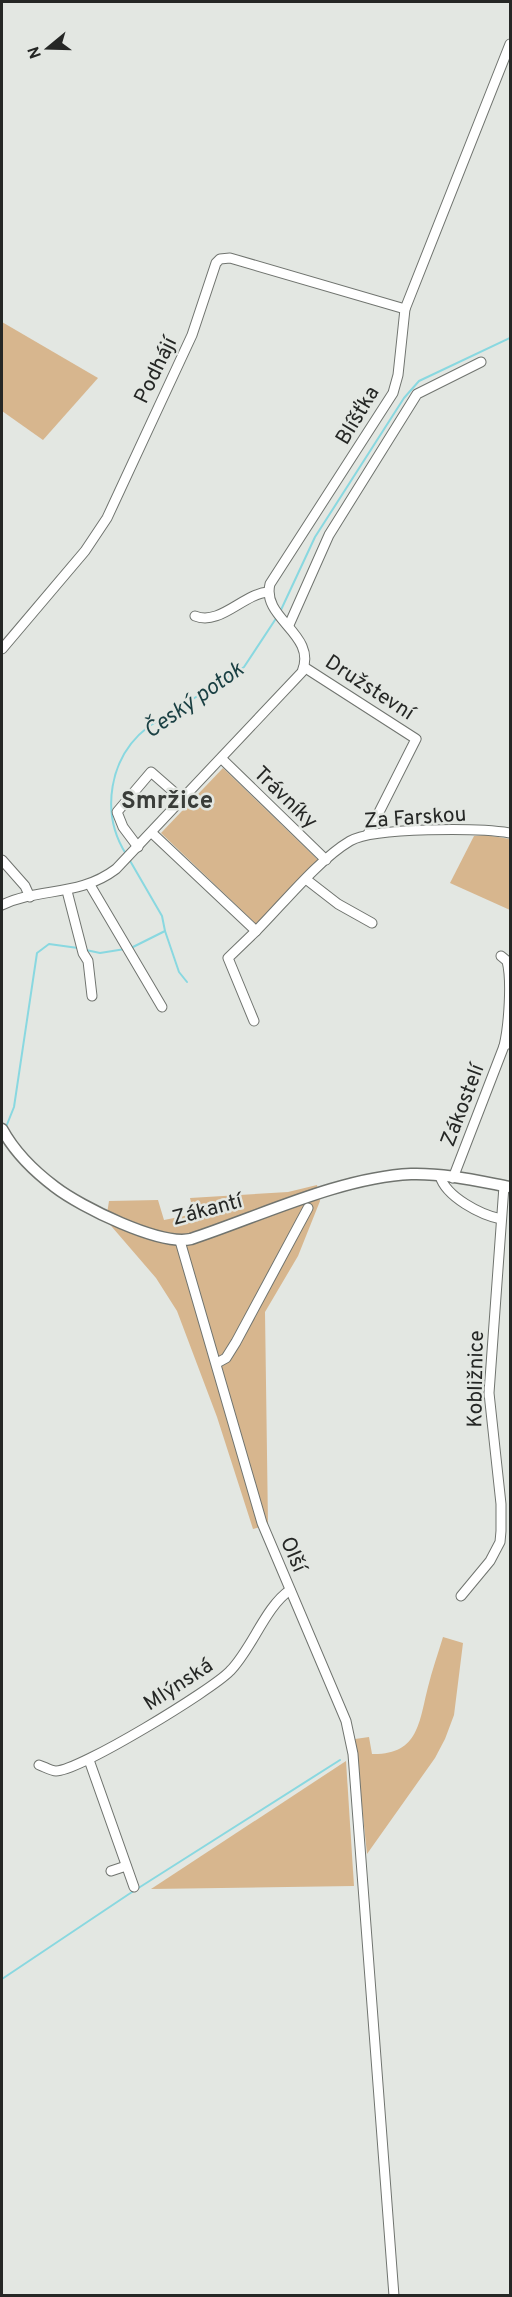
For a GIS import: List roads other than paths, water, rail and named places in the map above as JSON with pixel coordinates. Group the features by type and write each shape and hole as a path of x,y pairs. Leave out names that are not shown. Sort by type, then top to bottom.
{"main road":[{"name":"Zákantí","path":"2,1130 9,1141 60,1191 148,1235 180,1241 340,1188 400,1175 440,1176 507,1186"}],"street":[{"name":"Blíšťka","path":"268,592 274,576 390,398 398,375 400,329 405,309 510,44"},
{"name":"Podhájí","path":"2,649 85,551 107,518 187,345 216,263 220,259 230,258 405,309"},
{"name":"Blíšťka","path":"286,622 329,535 417,394 481,362"},
{"path":"2,905 90,885 106,876 124,862 300,676 304,667 303,645 275,608 268,592 252,595 211,618 195,616"},
{"name":"Družstevní","path":"304,667 315,671 416,739 368,834"},
{"name":"Trávníky","path":"222,759 326,860"},
{"path":"136,848 117,812 151,772 183,800"},
{"name":"Za Farskou","path":"307,880 326,860 349,842 368,834 494,830 510,833"},
{"path":"152,832 256,931"},
{"path":"2,860 25,886 30,897"},
{"path":"254,1021 228,958 307,880 338,904 372,923"},
{"path":"90,885 162,1007"},
{"path":"67,891 82,949 88,961 92,996"},
{"name":"Zákostelí","path":"453,1178 507,1044 510,1019 510,972 507,961 501,956"},
{"path":"440,1176 445,1186 477,1210 501,1219"},
{"name":"Kobližnice","path":"461,1596 490,1561 500,1542 501,1504 489,1393 501,1219 507,1186"},
{"path":"217,1363 225,1358 236,1342 308,1208"},
{"name":"Olší","path":"180,1241 262,1523 346,1721 354,1754 394,2295"},
{"name":"Mlýnská","path":"39,1765 56,1771 89,1760 224,1677 242,1656 279,1600 290,1590"},
{"path":"89,1760 134,1887"},
{"path":"111,1870 126,1866"}],"waterway":[{"name":"Český potok","path":"280,612 315,537 404,398 419,381 510,338"},
{"name":"Český potok","path":"126,854 118,838 111,804 117,770 124,754 148,727 244,667 277,617"},
{"name":"Český potok","path":"129,859 162,916 165,931 131,948"},
{"path":"165,931 179,972 187,982"},
{"name":"Český potok","path":"6,1127 14,1107 37,953 49,944 78,948"},
{"name":"Český potok","path":"86,950 100,953 125,949"},
{"path":"2,1979 129,1894 340,1760"}],"district":[{"name":"Smržice","path":"167,800"}]}
